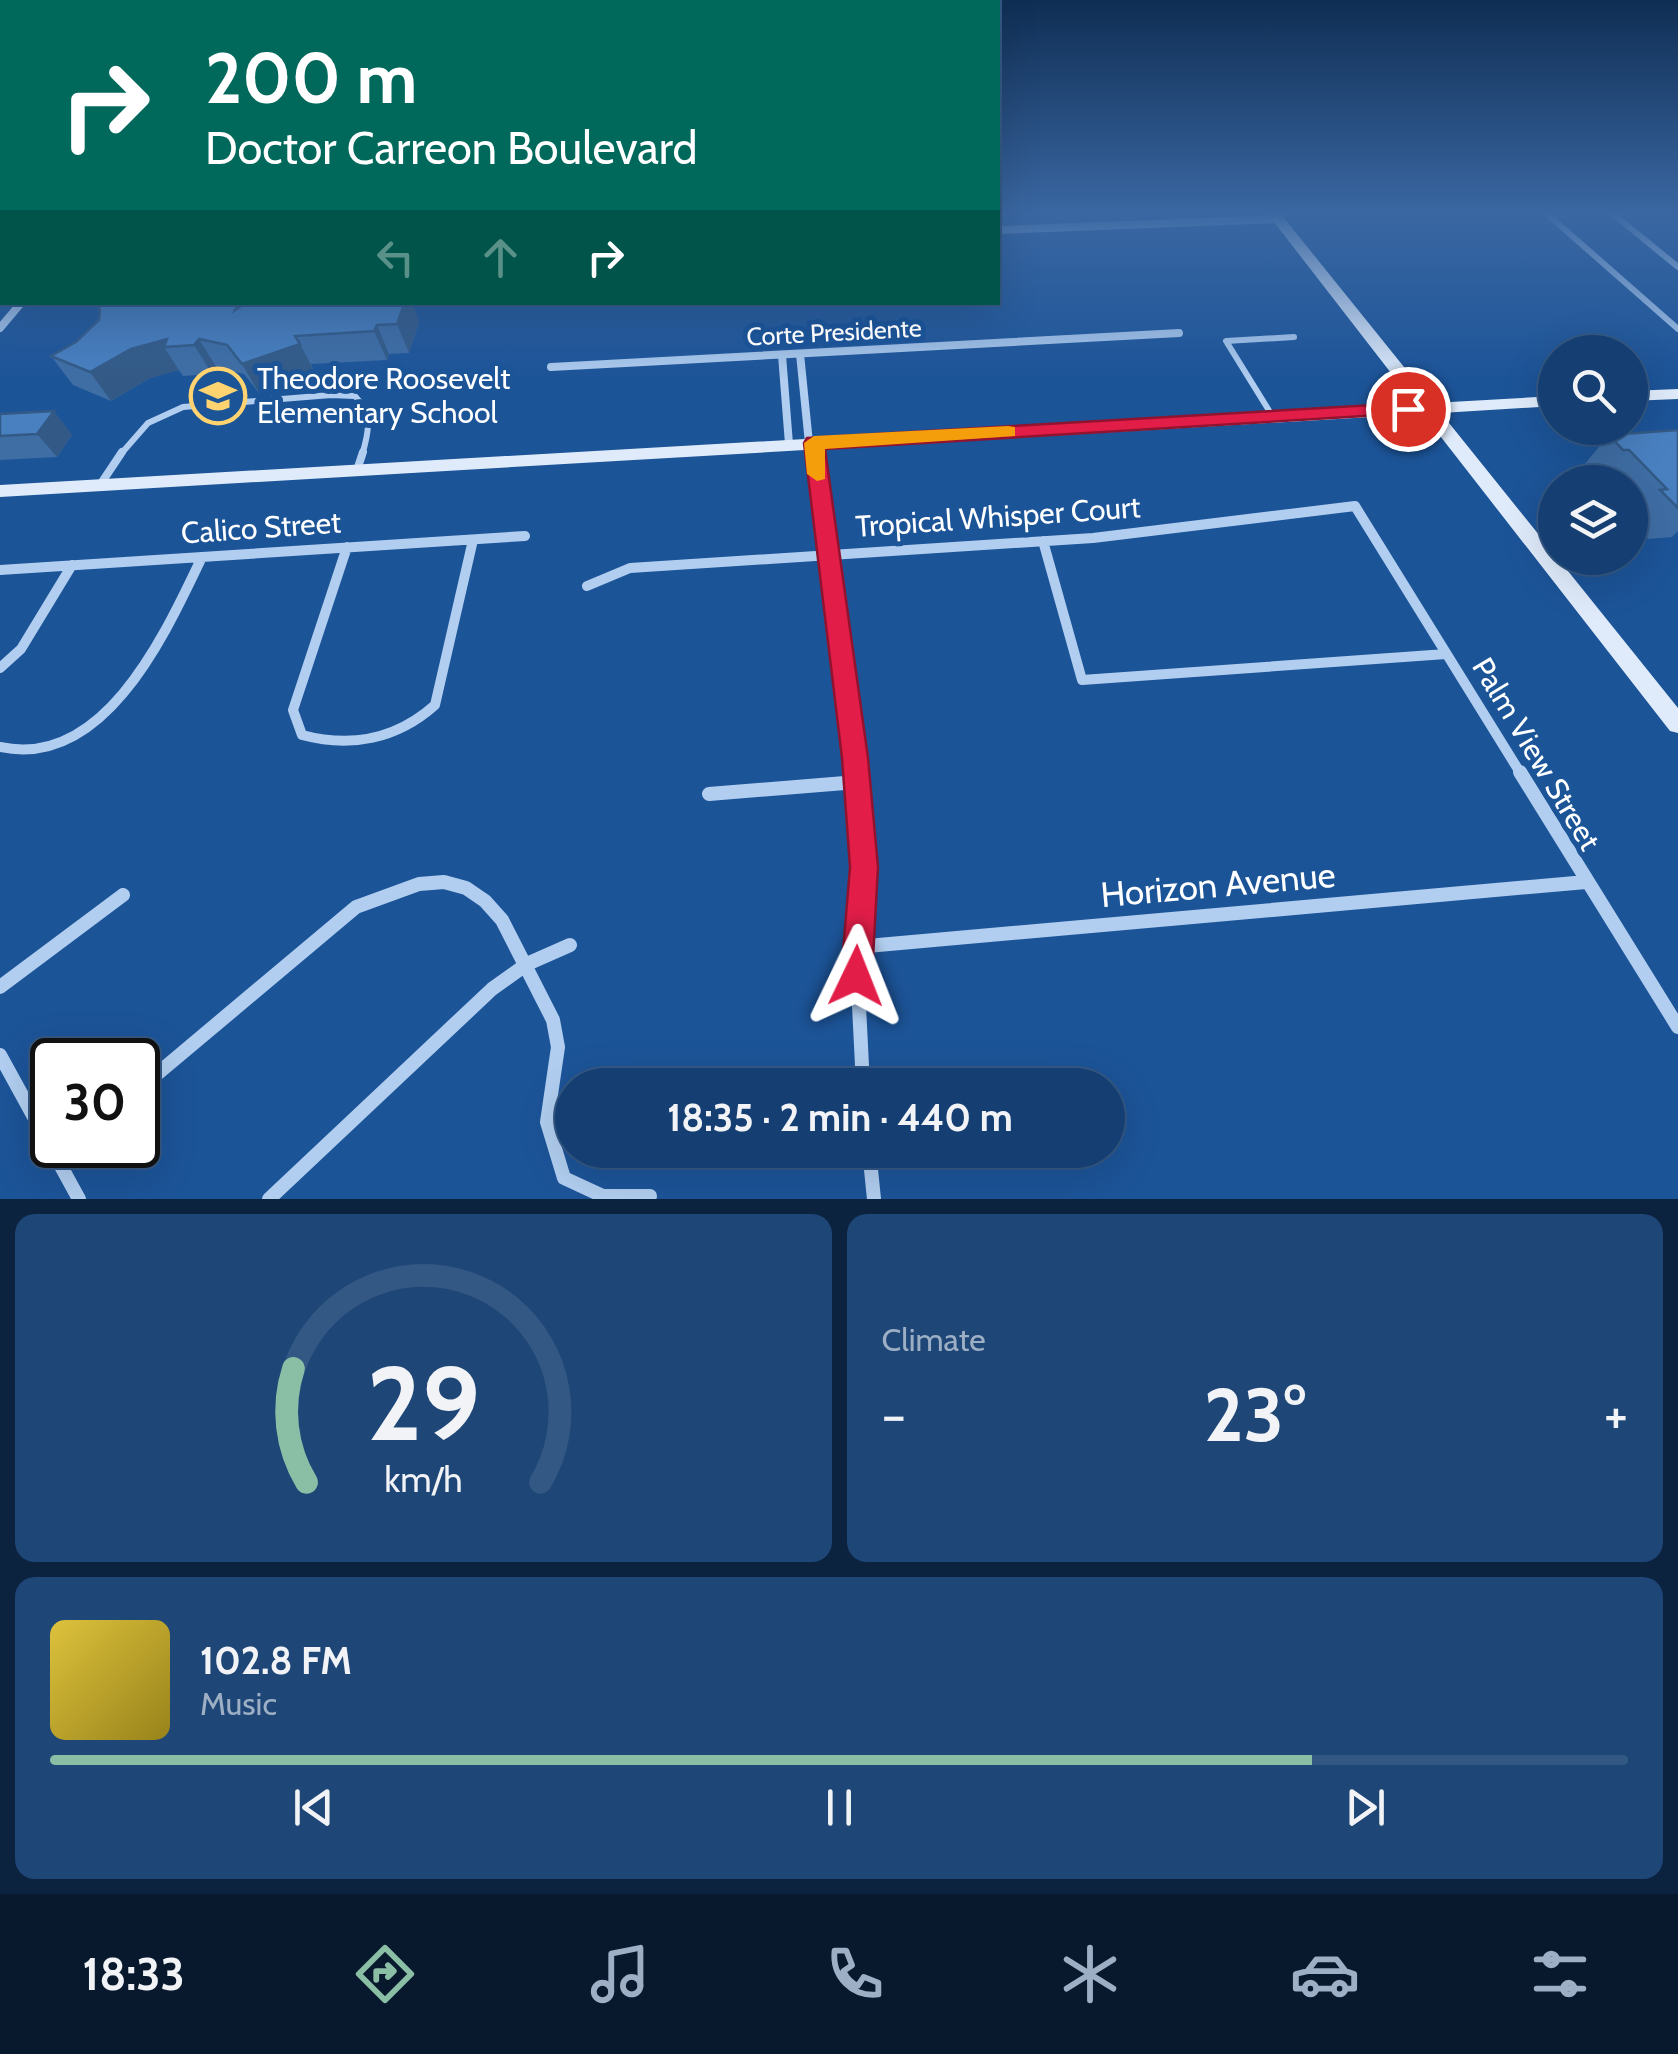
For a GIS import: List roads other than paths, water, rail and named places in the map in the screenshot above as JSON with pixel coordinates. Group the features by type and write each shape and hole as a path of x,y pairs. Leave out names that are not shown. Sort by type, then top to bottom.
{"main road":[{"path":"1318,269 1678,724"},
{"path":"1648,395 1678,394"},
{"path":"0,491 1538,402"}],"street":[{"path":"0,328 19,305"},
{"name":"Corte Presidente","path":"551,366 1178,332"},
{"path":"800,354 857,782 864,867 856,947 862,1068"},
{"path":"782,355 789,444"},
{"name":"Tropical Whisper Court","path":"587,586 630,568 1043,541 1355,506"},
{"name":"Palm View Street","path":"1355,506 1678,1026"},
{"name":"Calico Street","path":"0,570 525,536"},
{"path":"348,548 293,710 302,734 323,742 385,737 421,720 435,705 473,540"},
{"path":"1043,541 1082,680 1446,654"},
{"path":"0,747 12,752 53,746 77,732 116,698 160,643 202,557"},
{"path":"0,668 21,650 72,565"},
{"path":"709,794 857,782"},
{"name":"Horizon Avenue","path":"856,947 1586,882"},
{"path":"160,1072 356,907 390,890 422,883 476,890 504,917 557,1035 547,1132 564,1178 603,1196 650,1196"},
{"path":"0,986 123,896"},
{"path":"269,1199 492,989 527,964 570,945"},
{"path":"0,1055 30,1111"},
{"path":"61,1168 79,1199"},
{"path":"871,1168 874,1199"}],"lane":[{"path":"1609,269 1678,329"},
{"path":"1273,417 1226,341 1294,338"},
{"path":"100,485 136,432 167,410 197,402 355,396 368,409 371,420 357,470"}],"place":[{"name":"Theodore Roosevelt Elementary School","path":"218,396"}]}
